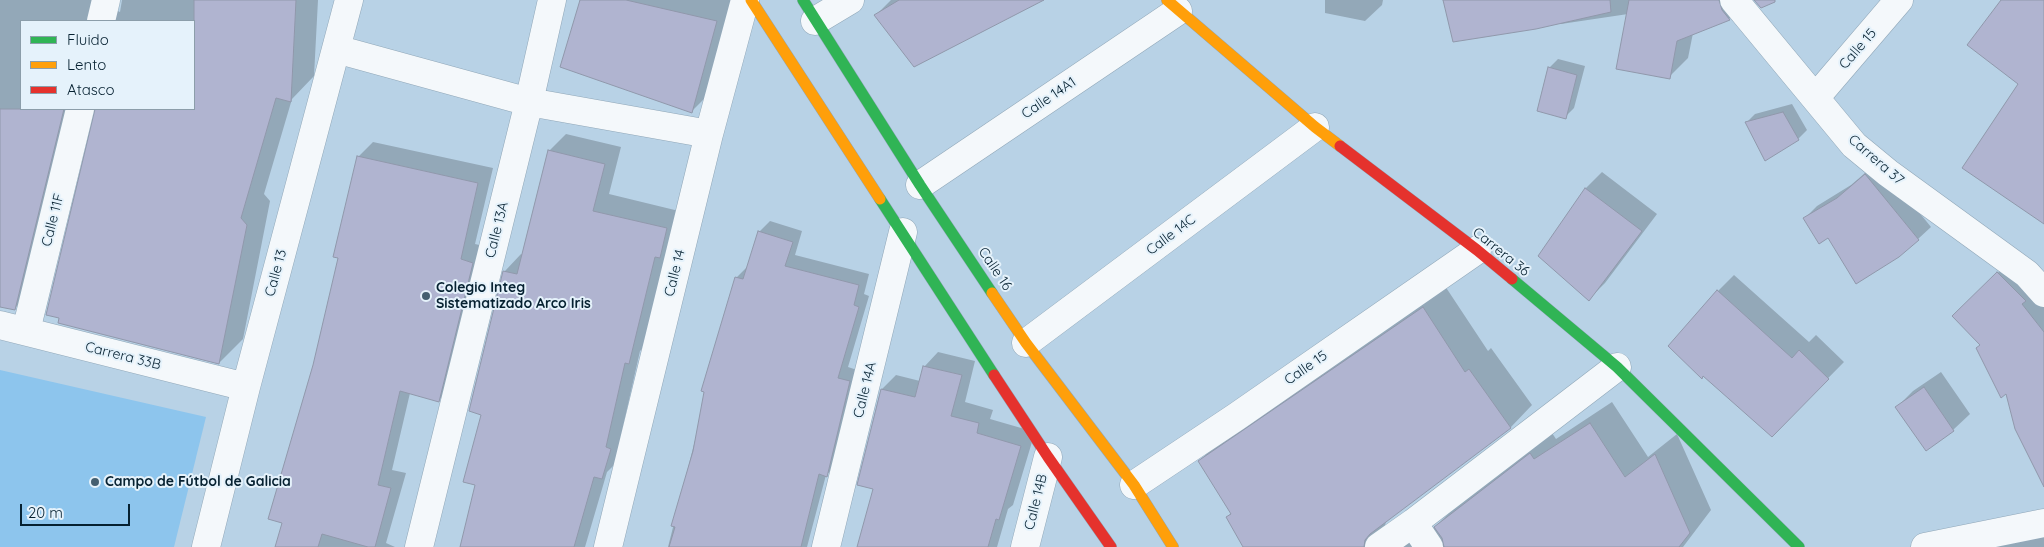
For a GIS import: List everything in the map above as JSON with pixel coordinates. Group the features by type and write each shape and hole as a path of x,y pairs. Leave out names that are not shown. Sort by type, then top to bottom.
{"street":[{"path":"101,20 106,0"},
{"name":"Calle 13","path":"206,547 246,387 349,0"},
{"name":"Calle 13A","path":"419,547 552,0"},
{"name":"Calle 14","path":"608,547 709,134 745,0"},
{"path":"751,0 1048,457 1110,547"},
{"path":"809,10 850,0"},
{"name":"Carrera 37","path":"1734,0 1854,145 1888,173 2027,274 2044,292"},
{"name":"Calle 15","path":"1816,97 1899,0"},
{"name":"Carrera 36","path":"1173,6 1315,127 1477,250 1616,367 1799,547"},
{"name":"Calle 14A1","path":"920,185 1173,6"},
{"name":"Calle 16","path":"809,10 920,185 1026,343 1134,485 1173,547"},
{"path":"336,49 528,102 709,134"},
{"name":"Calle 11F","path":"26,331 80,110"},
{"name":"Calle 14C","path":"1026,343 1315,127"},
{"name":"Calle 14A","path":"826,547 903,232"},
{"name":"Calle 15","path":"1134,485 1236,417 1477,250"},
{"name":"Carrera 33B","path":"0,325 246,387"},
{"path":"1379,547 1616,367"},
{"name":"Calle 14B","path":"1025,547 1048,457"},
{"path":"1412,523 1429,547"},
{"path":"1925,547 2044,523"}],"shaded area":[{"name":"Campo de Fútbol de Galicia","path":"0,370 206,417 174,547 0,547"}],"building":[{"path":"194,0 296,0 291,102 276,98 241,218 247,225 219,364 58,323 59,318 46,315 95,110 195,110"},
{"path":"580,0 626,0 717,21 692,113 560,67"},
{"path":"899,0 1044,0 914,67 874,15"},
{"path":"1443,0 1610,0 1611,12 1536,29 1453,42"},
{"path":"1629,0 1719,0 1722,10 1730,20 1677,41 1670,79 1616,69"},
{"path":"1754,0 1775,0 1775,2 1761,8"},
{"path":"2001,0 2044,0 2044,224 1962,168 2018,84 1967,45"},
{"path":"1548,67 1577,75 1566,119 1537,111"},
{"path":"0,109 64,110 15,310 0,307"},
{"path":"1783,112 1799,140 1765,161 1745,122"},
{"path":"548,150 605,164 593,211 667,228 660,258 655,257 629,364 625,363 606,447 611,449 602,479 594,477 574,547 460,547 475,485 463,482 481,415 469,411 503,271 517,274"},
{"path":"357,156 478,183 461,259 473,263 439,402 400,391 378,485 391,488 375,547 368,547 322,534 318,547 275,547 282,523 268,519 313,365 338,258 333,257"},
{"path":"1865,174 1919,240 1899,257 1856,284 1828,238 1819,244 1803,218 1837,198"},
{"path":"1585,188 1642,231 1589,301 1538,256"},
{"path":"758,231 793,242 785,266 859,285 854,305 859,307 838,378 850,381 827,477 819,474 801,547 669,547 675,527 671,526 693,451 704,392 701,391 735,277 743,279"},
{"path":"1997,272 2026,301 2022,304 2044,332 2044,487 2015,429 2006,394 2001,398 1976,348 1980,345 1952,316"},
{"path":"1717,290 1792,358 1799,350 1829,379 1772,437 1703,376 1702,379 1668,346"},
{"path":"1423,307 1465,372 1469,369 1511,428 1370,534 1365,540 1364,547 1243,547 1226,517 1231,514 1198,461"},
{"path":"923,366 962,375 951,416 979,423 977,433 1021,446 999,520 996,519 988,547 857,547 873,489 857,485 881,389 915,397"},
{"path":"1924,387 1954,431 1926,451 1895,407"},
{"path":"1590,423 1625,477 1655,454 1690,533 1679,547 1444,547 1442,538 1434,527 1530,453 1534,459"}],"traffic: fast":[{"path":"803,0 920,185 992,293"},
{"path":"880,199 994,375"},
{"path":"1512,279 1617,367 1799,547"}],"traffic: slow":[{"path":"751,0 880,199"},
{"path":"1167,0 1315,127 1340,146"},
{"path":"992,293 1026,343 1134,485 1173,547"}],"traffic: jam":[{"path":"1340,146 1477,250 1512,279"},
{"path":"994,375 1111,547"}],"place":[{"name":"Colegio Integ Sistematizado Arco Iris","path":"426,296"},
{"name":"Campo de Fútbol de Galicia","path":"95,482"}]}
